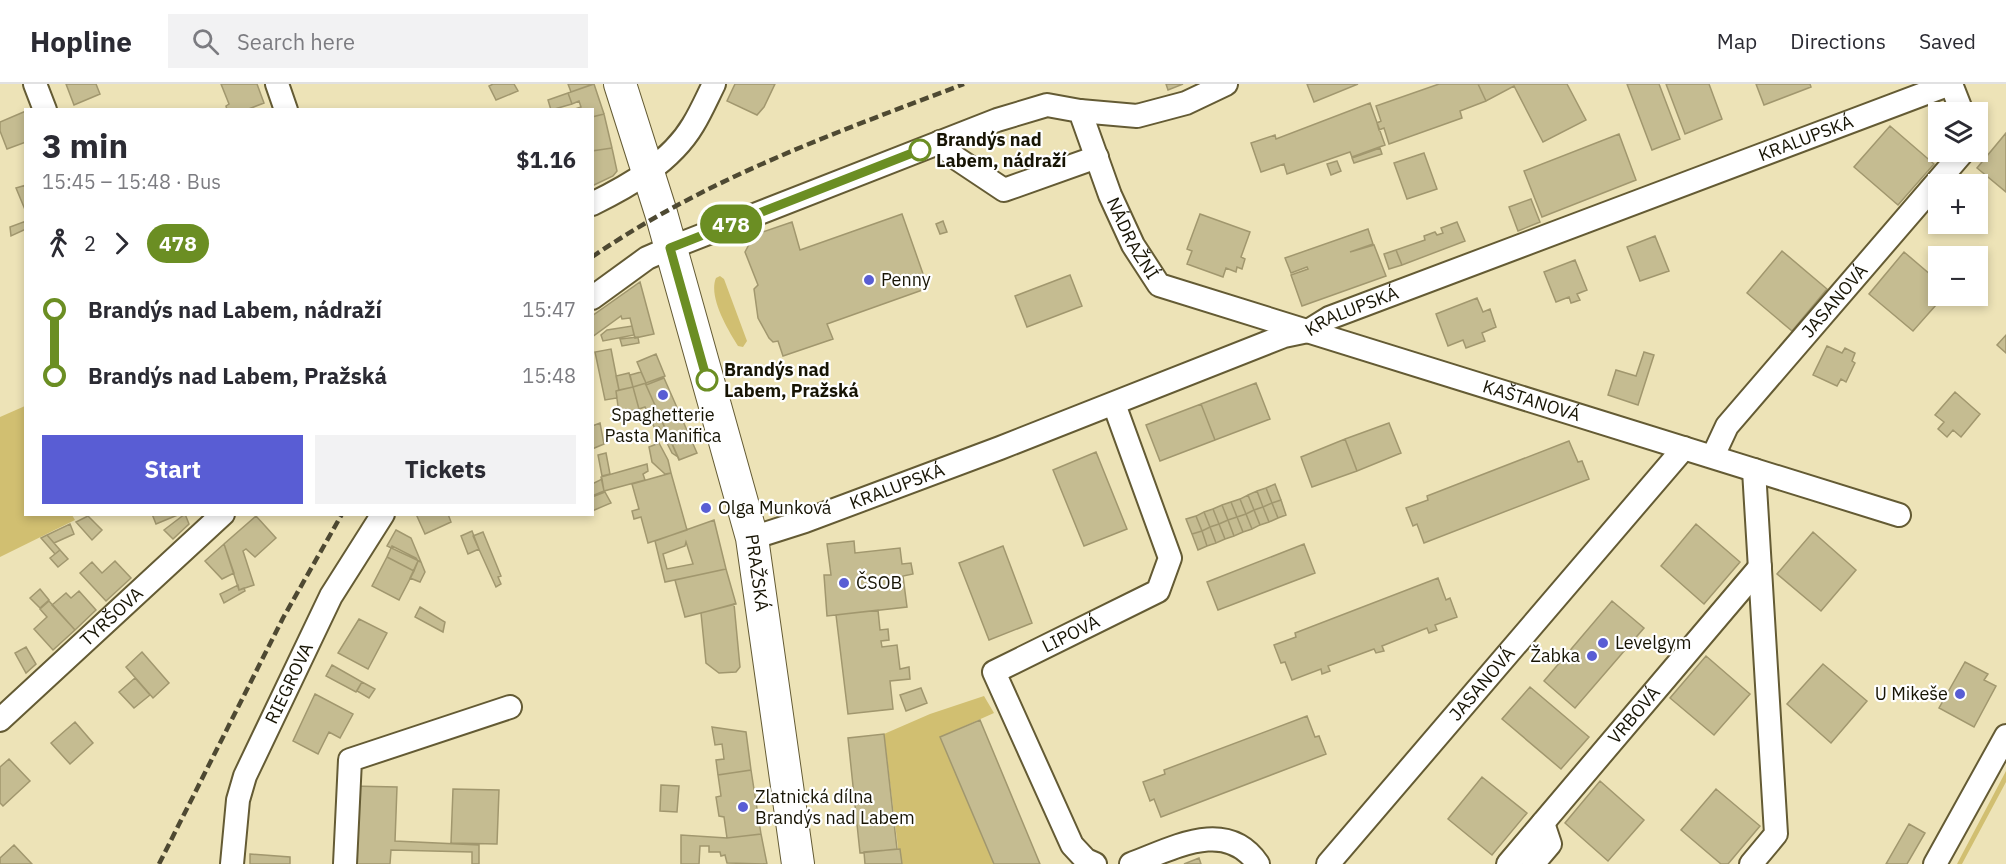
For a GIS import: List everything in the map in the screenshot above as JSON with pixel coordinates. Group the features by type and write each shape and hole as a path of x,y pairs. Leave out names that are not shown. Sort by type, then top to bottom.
{"main road":[{"name":"PRAŽSKÁ","path":"620,84 649,171 752,538 798,864"}],"street":[{"path":"35,84 44,108"},
{"path":"278,84 285,108"},
{"path":"594,203 622,190 649,171 692,127 714,84"},
{"path":"594,297 647,258 670,248 940,142 1047,105 1080,111 1137,116 1186,103 1227,84"},
{"path":"1950,84 1958,102"},
{"name":"KRALUPSKÁ","path":"752,538 805,521 1114,404 1284,336 1308,330 1329,318 1950,84"},
{"name":"NÁDRAŽNÍ","path":"1080,111 1110,195 1133,244 1159,285 1308,330"},
{"path":"940,142 956,158 1004,190 1097,157"},
{"name":"JASANOVÁ","path":"1713,456 1727,426 1954,162"},
{"name":"KAŠTANOVÁ","path":"1308,330 1899,515"},
{"name":"LIPOVÁ","path":"1091,862 1072,845 994,672 1158,591 1170,558 1114,404"},
{"name":"JASANOVÁ","path":"1328,864 1684,448"},
{"path":"1751,864 1776,834 1754,470"},
{"name":"RIEGROVA","path":"232,864 238,800 244,776 331,596 382,516"},
{"name":"TYRŠOVA","path":"0,720 214,517"},
{"name":"VRBOVÁ","path":"1508,864 1760,567"},
{"path":"345,864 350,760 510,707"},
{"path":"1935,864 2006,736"},
{"path":"1533,864 1550,844 1543,823"},
{"path":"1131,864 1203,838 1225,840 1251,854 1258,864"}],"shaded area":[{"path":"720,276 724,279 747,341 743,347 738,346 717,304 714,286 716,278"},
{"path":"24,406 24,516 73,516 75,520 0,557 0,417"},
{"path":"984,696 994,713 940,737 994,864 900,864 884,734 930,714"},
{"path":"2006,771 2006,782 1962,864 1957,864"}],"building":[{"path":"66,84 96,84 100,94 74,105"},
{"path":"221,84 257,84 264,103 251,108 226,108 229,104"},
{"path":"514,84 518,91 496,100 489,86"},
{"path":"568,84 593,84 571,92"},
{"path":"594,84 604,114 594,116 594,108 578,108 581,107 579,101 572,104 568,93"},
{"path":"735,84 775,84 764,107 757,115 727,101"},
{"path":"1166,84 1183,84 1168,90"},
{"path":"1307,84 1358,84 1314,102"},
{"path":"1439,84 1478,84 1486,101 1460,111 1462,118 1389,144 1384,128 1379,130 1377,123 1381,121 1376,106"},
{"path":"1478,84 1567,84 1586,120 1543,142 1514,86 1486,101"},
{"path":"1627,84 1659,84 1680,139 1652,150"},
{"path":"1666,84 1709,84 1722,119 1685,134"},
{"path":"1756,84 1810,84 1811,87 1764,105"},
{"path":"568,93 572,104 550,108 548,100"},
{"path":"1370,103 1385,145 1352,157 1350,152 1287,174 1284,164 1261,172 1251,143 1275,135 1276,139"},
{"path":"24,112 24,143 7,149 0,131 0,122"},
{"path":"604,114 612,148 594,151 594,116"},
{"path":"1890,126 1928,159 1928,162 1934,164 1898,205 1854,167"},
{"path":"2006,133 2006,192 1988,177 1988,174 1977,168 1982,162 1988,162 1988,155"},
{"path":"1619,134 1636,180 1542,217 1524,171"},
{"path":"612,148 617,171 613,176 594,185 594,151"},
{"path":"1380,148 1382,154 1354,163 1352,158"},
{"path":"1424,153 1437,189 1407,199 1394,163"},
{"path":"1337,161 1341,171 1331,175 1327,164"},
{"path":"24,186 24,207 16,188"},
{"path":"1531,199 1540,222 1518,231 1509,207"},
{"path":"902,214 928,288 827,324 833,339 783,356 778,341 773,342 769,338 758,318 754,289 758,285 745,252 754,235 792,222 800,250"},
{"path":"1200,214 1250,232 1241,257 1245,259 1242,269 1237,267 1236,272 1226,268 1223,277 1187,264 1192,251 1187,249"},
{"path":"943,221 947,232 940,234 936,224"},
{"path":"24,222 24,230 11,236 10,227"},
{"path":"1457,222 1465,241 1402,265 1396,250 1425,240 1424,236 1435,232 1437,235 1443,233 1441,228"},
{"path":"1368,229 1373,244 1350,252 1374,245 1386,276 1302,306 1291,275 1308,269 1307,267 1291,273 1285,258"},
{"path":"1655,236 1669,271 1640,281 1627,247"},
{"path":"1396,250 1402,265 1389,269 1384,254"},
{"path":"1782,251 1827,289 1792,331 1747,293"},
{"path":"1904,252 1928,272 1928,306 1935,306 1913,331 1869,294"},
{"path":"1575,260 1587,290 1577,294 1580,300 1571,303 1569,297 1556,302 1544,272"},
{"path":"1070,275 1082,306 1027,327 1015,296"},
{"path":"640,282 654,334 635,338 630,318 622,319 621,316 594,336 594,315"},
{"path":"1477,298 1483,312 1490,309 1496,327 1482,333 1485,341 1466,348 1463,340 1448,346 1436,314"},
{"path":"632,326 634,335 603,341 601,335 607,330"},
{"path":"2006,335 2006,353 1997,345"},
{"path":"638,337 639,343 622,346 620,339"},
{"path":"1827,346 1842,353 1845,348 1855,353 1852,361 1855,363 1846,382 1841,379 1837,386 1813,375"},
{"path":"611,349 619,390 616,391 617,398 605,400 595,352"},
{"path":"1644,352 1654,355 1638,405 1608,395 1616,370 1636,376"},
{"path":"656,354 665,376 646,383 637,362"},
{"path":"641,372 646,383 633,387 630,375"},
{"path":"629,373 633,387 619,390 616,376"},
{"path":"664,378 697,453 679,460 646,385"},
{"path":"646,383 678,457 672,453 659,427 655,429 645,407 639,409 633,387"},
{"path":"1256,383 1270,419 1215,440 1201,404"},
{"path":"633,387 639,409 619,414 616,391"},
{"path":"1955,392 1980,414 1961,437 1953,430 1947,437 1938,429 1944,422 1935,415"},
{"path":"1201,404 1215,440 1160,461 1146,425"},
{"path":"600,423 604,444 594,448 594,425"},
{"path":"1389,423 1401,453 1357,471 1345,439"},
{"path":"1345,439 1357,471 1312,487 1301,457"},
{"path":"1569,441 1578,462 1582,461 1589,479 1424,543 1417,524 1413,526 1406,508 1428,500 1427,496"},
{"path":"659,443 668,460 671,473 665,474 652,462 649,447"},
{"path":"1096,452 1127,529 1084,546 1053,470"},
{"path":"606,453 610,474 602,476 598,455"},
{"path":"647,464 648,471 643,474 645,480 604,491 601,477"},
{"path":"671,473 687,530 648,543 641,517 634,519 632,511 639,509 632,484"},
{"path":"602,479 604,491 594,495 594,483"},
{"path":"1275,484 1281,500 1272,503 1266,488"},
{"path":"1266,488 1272,503 1263,507 1257,491"},
{"path":"1257,491 1263,507 1254,510 1248,495"},
{"path":"605,492 611,503 594,510 594,496"},
{"path":"1248,495 1254,510 1246,514 1240,499"},
{"path":"1240,499 1246,514 1237,517 1231,502"},
{"path":"1281,500 1286,515 1278,518 1272,503"},
{"path":"1231,502 1237,517 1228,520 1222,505"},
{"path":"1272,503 1278,518 1269,522 1263,507"},
{"path":"1222,505 1228,520 1219,524 1213,509"},
{"path":"1263,507 1269,522 1260,525 1254,510"},
{"path":"1213,509 1219,524 1210,527 1204,512"},
{"path":"1254,510 1260,525 1252,529 1246,514"},
{"path":"1204,512 1210,527 1202,531 1196,516"},
{"path":"1246,514 1252,529 1243,532 1237,517"},
{"path":"88,516 102,530 92,540 76,522"},
{"path":"153,516 175,516 156,524"},
{"path":"182,516 186,516 189,524 173,539 164,530"},
{"path":"256,516 276,538 255,557 246,549 243,551 254,585 239,590 224,544"},
{"path":"417,516 449,516 451,522 425,534"},
{"path":"1196,516 1202,531 1192,534 1186,519"},
{"path":"1237,517 1243,532 1234,536 1228,520"},
{"path":"714,520 726,569 665,582 655,541","holes":["686,542 693,564 667,569 663,554 685,546"]},
{"path":"1228,520 1234,536 1225,539 1219,524"},
{"path":"70,524 74,534 54,543 47,535"},
{"path":"1219,524 1225,539 1216,543 1210,527"},
{"path":"1696,524 1740,562 1704,604 1661,566"},
{"path":"1210,527 1216,543 1207,546 1202,531"},
{"path":"396,530 411,538 421,562 387,546"},
{"path":"472,531 479,549 468,554 461,536"},
{"path":"1202,531 1207,546 1198,550 1192,534"},
{"path":"483,532 501,576 498,577 501,584 496,587 473,536"},
{"path":"1813,532 1856,570 1821,611 1777,574"},
{"path":"47,535 60,550 55,554 41,538"},
{"path":"854,541 855,553 900,548 902,564 911,563 913,574 903,576 907,607 827,616 824,575 831,575 827,544"},
{"path":"224,544 234,573 222,579 205,561"},
{"path":"1304,544 1315,573 1218,610 1207,582"},
{"path":"392,546 416,558 418,561 414,571 387,557"},
{"path":"1003,546 1032,623 989,640 959,563"},
{"path":"60,550 68,559 58,567 50,558"},
{"path":"387,557 414,571 399,600 372,586"},
{"path":"115,561 131,578 106,601 80,573 92,562 102,573"},
{"path":"418,561 421,562 425,572 420,582 410,578"},
{"path":"726,569 736,604 685,617 675,580"},
{"path":"1438,578 1446,600 1450,598 1457,617 1435,625 1437,630 1429,633 1427,628 1382,646 1384,651 1376,653 1374,649 1328,666 1330,671 1322,674 1321,669 1292,680 1285,662 1281,663 1274,645 1296,637 1295,633"},
{"path":"238,585 239,590 244,588 245,591 224,603 220,594"},
{"path":"40,589 49,600 40,608 30,598"},
{"path":"79,591 96,610 75,630 52,605 66,593 71,598"},
{"path":"49,601 75,630 53,650 34,629 47,617 40,609"},
{"path":"1612,601 1644,628 1575,708 1544,681"},
{"path":"734,604 740,667 736,672 719,673 706,663 701,613"},
{"path":"420,607 445,622 443,632 415,617"},
{"path":"878,610 880,630 888,629 889,640 881,641 882,647 897,645 900,669 909,667 910,679 890,681 893,709 848,714 836,615"},
{"path":"359,619 387,633 368,669 338,653"},
{"path":"26,647 36,664 26,673 15,653"},
{"path":"142,652 169,683 153,698 126,667"},
{"path":"1706,656 1750,694 1714,735 1670,698"},
{"path":"1965,662 1988,674 1984,680 1996,686 1974,727 1939,708"},
{"path":"1823,664 1867,701 1831,743 1787,704"},
{"path":"332,665 362,682 356,692 326,676"},
{"path":"135,678 150,695 134,708 119,692"},
{"path":"362,682 375,689 369,698 357,691"},
{"path":"1530,687 1589,737 1561,769 1502,719"},
{"path":"921,688 927,703 906,711 900,695"},
{"path":"315,694 353,714 340,738 329,732 318,754 293,741"},
{"path":"1307,716 1315,737 1319,736 1326,754 1161,817 1154,799 1150,801 1143,782 1165,774 1164,770"},
{"path":"980,720 1040,864 994,864 940,737"},
{"path":"75,722 93,743 70,764 51,743"},
{"path":"712,727 746,732 751,770 718,775 716,760 724,759 722,744 715,745"},
{"path":"884,734 897,849 860,853 848,738"},
{"path":"9,759 30,781 3,806 0,803 0,767"},
{"path":"751,770 761,834 727,838 724,817 719,816 716,797 721,796 718,775"},
{"path":"1482,777 1527,813 1492,855 1448,819"},
{"path":"1600,781 1644,820 1608,861 1565,823"},
{"path":"661,785 679,786 677,812 660,811"},
{"path":"351,786 397,787 395,841 479,845 479,864 472,864 472,852 391,850 390,864 348,864"},
{"path":"453,789 499,790 497,844 451,843"},
{"path":"1716,789 1760,826 1728,864 1721,864 1681,830"},
{"path":"1909,824 1925,833 1907,864 1886,864"},
{"path":"761,834 767,864 727,863 725,855 721,856 720,852 709,852 709,846 700,846 699,864 681,864 681,835 727,838"},
{"path":"14,845 32,864 0,864 0,858"},
{"path":"900,849 902,864 865,864 864,852"},
{"path":"250,854 290,857 290,864 250,864"},
{"path":"1199,858 1201,864 1184,864"}],"railway":[{"path":"594,256 636,229 726,180 820,139 964,84"},
{"path":"159,864 283,618 341,516"}],"bus line":[{"name":"478","path":"707,380 670,248 920,150"}],"place":[{"name":"Brandýs nad Labem, nádraží","path":"920,150"},
{"name":"Penny","path":"869,280"},
{"name":"Brandýs nad Labem, Pražská","path":"707,380"},
{"name":"Spaghetterie Pasta Manifica","path":"663,395"},
{"name":"Olga Munková","path":"706,508"},
{"name":"ČSOB","path":"844,583"},
{"name":"Levelgym","path":"1603,643"},
{"name":"Žabka","path":"1592,656"},
{"name":"U Mikeše","path":"1960,694"},
{"name":"Zlatnická dílna Brandýs nad Labem","path":"743,807"}]}
